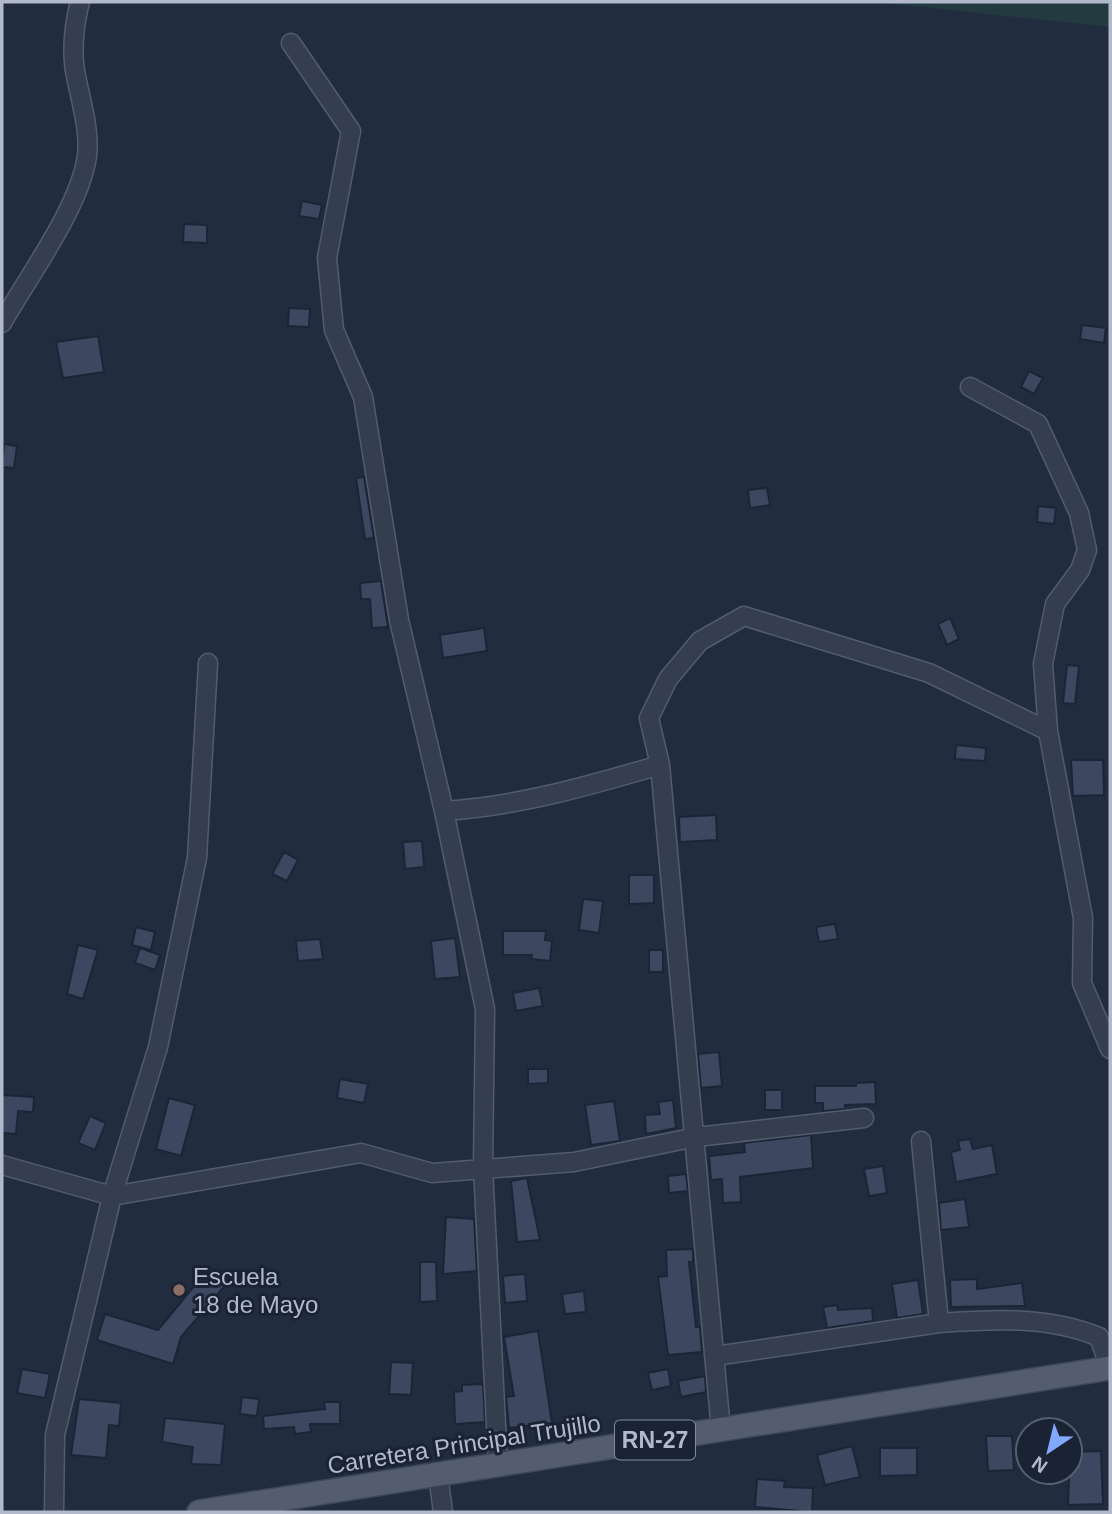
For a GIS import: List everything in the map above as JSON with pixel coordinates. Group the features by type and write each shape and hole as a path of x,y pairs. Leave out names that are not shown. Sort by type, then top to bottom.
{"main road":[{"name":"Carretera Principal Trujillo","path":"199,1512 1110,1368"}],"street":[{"path":"2,323 76,195 87,155 83,104 75,74 75,19 80,2"},
{"path":"291,43 351,131 327,258 334,330 363,397 399,620 444,811 485,1009 483,1168 498,1465"},
{"path":"970,387 1038,424 1079,513 1087,550 1080,570 1055,604 1046,633 1043,664 1048,731 1083,918 1082,984 1110,1049"},
{"path":"721,1430 660,765 649,718 668,679 700,641 744,616 929,673 1048,731"},
{"path":"54,1512 55,1435 112,1196 158,1047 197,858 208,663"},
{"path":"444,811 495,808 551,797 660,765"},
{"path":"2,1165 112,1196 361,1153 432,1172 573,1162 696,1137 864,1118"},
{"path":"921,1141 939,1323"},
{"path":"715,1356 939,1323 1002,1318 1072,1325 1099,1336 1110,1368"},
{"path":"438,1475 443,1512"}],"green space":[{"path":"876,2 1110,2 1110,27"}],"building":[{"path":"302,201 322,205 319,219 299,216"},
{"path":"184,224 207,225 207,243 183,242"},
{"path":"289,308 310,309 309,327 288,326"},
{"path":"1082,325 1106,328 1104,343 1080,339"},
{"path":"98,336 104,372 63,378 56,342"},
{"path":"1029,371 1043,378 1034,394 1021,387"},
{"path":"4,444 17,446 14,468 2,467"},
{"path":"364,477 374,538 365,539 356,478"},
{"path":"767,488 770,505 750,508 748,490"},
{"path":"1038,506 1056,508 1054,524 1037,522"},
{"path":"381,581 388,627 372,628 370,599 361,599 360,583"},
{"path":"950,618 959,639 947,645 938,624"},
{"path":"484,628 487,651 443,658 440,635"},
{"path":"1067,665 1079,666 1075,704 1063,703"},
{"path":"956,745 986,748 985,761 955,759"},
{"path":"1071,760 1103,760 1104,795 1073,796"},
{"path":"716,815 717,840 680,842 679,817"},
{"path":"422,841 424,867 405,869 403,842"},
{"path":"284,852 298,860 287,881 272,874"},
{"path":"629,875 654,875 654,903 629,904"},
{"path":"583,899 603,901 599,933 579,930"},
{"path":"835,924 838,939 819,942 816,927"},
{"path":"136,927 155,932 151,950 132,945"},
{"path":"503,931 546,931 545,940 552,941 550,961 531,959 532,955 503,955"},
{"path":"455,938 460,977 435,979 431,941"},
{"path":"320,939 323,959 298,961 296,941"},
{"path":"78,945 98,950 83,999 67,994"},
{"path":"140,948 160,955 155,970 135,963"},
{"path":"649,950 663,950 663,972 649,972"},
{"path":"539,988 543,1006 516,1011 513,993"},
{"path":"719,1052 722,1086 701,1088 698,1054"},
{"path":"528,1069 548,1069 548,1083 528,1084"},
{"path":"340,1079 368,1084 364,1103 337,1098"},
{"path":"875,1082 876,1104 845,1105 845,1109 823,1111 823,1103 815,1103 815,1086 856,1086 856,1083"},
{"path":"765,1090 782,1090 782,1110 765,1110"},
{"path":"2,1095 34,1097 33,1112 18,1111 16,1134 2,1133"},
{"path":"169,1098 195,1105 181,1156 156,1149"},
{"path":"673,1100 676,1128 646,1134 645,1115 660,1114 658,1102"},
{"path":"614,1101 620,1141 591,1145 585,1105"},
{"path":"90,1116 106,1123 95,1150 78,1143"},
{"path":"811,1135 813,1168 740,1177 741,1202 723,1203 722,1179 711,1180 709,1156 745,1152 744,1143"},
{"path":"970,1139 973,1149 992,1145 997,1174 956,1182 951,1152 960,1150 958,1141"},
{"path":"883,1166 887,1193 869,1196 864,1169"},
{"path":"686,1174 688,1191 669,1193 668,1176"},
{"path":"527,1178 540,1240 517,1242 511,1181"},
{"path":"965,1199 969,1227 941,1230 939,1203"},
{"path":"446,1217 474,1219 477,1271 443,1274"},
{"path":"693,1249 693,1262 689,1262 696,1327 700,1327 702,1352 668,1355 658,1277 667,1276 666,1250"},
{"path":"420,1262 436,1262 437,1301 420,1302"},
{"path":"210,1267 228,1282 181,1337 173,1364 97,1340 105,1314 158,1330"},
{"path":"525,1274 527,1301 505,1303 503,1276"},
{"path":"977,1279 977,1289 1022,1283 1025,1306 951,1307 950,1280"},
{"path":"918,1280 923,1314 897,1318 892,1284"},
{"path":"584,1291 586,1312 565,1314 562,1294"},
{"path":"837,1305 838,1310 872,1308 873,1321 827,1328 823,1307"},
{"path":"538,1331 552,1423 509,1428 506,1397 514,1396 504,1337"},
{"path":"391,1362 413,1363 411,1395 389,1394"},
{"path":"22,1369 50,1374 45,1398 17,1393"},
{"path":"668,1369 671,1386 652,1390 648,1373"},
{"path":"705,1376 706,1392 681,1397 678,1381"},
{"path":"483,1384 485,1422 455,1424 454,1392 462,1391 462,1385"},
{"path":"242,1397 259,1399 257,1416 240,1414"},
{"path":"79,1399 121,1403 119,1426 109,1425 106,1458 71,1455"},
{"path":"324,1402 340,1402 340,1424 310,1424 311,1432 295,1434 294,1427 264,1429 263,1416 325,1409"},
{"path":"165,1418 225,1424 221,1465 191,1464 193,1447 162,1442"},
{"path":"986,1436 1012,1436 1014,1470 988,1471"},
{"path":"852,1446 860,1477 825,1485 817,1455"},
{"path":"880,1448 917,1448 917,1475 880,1476"},
{"path":"1101,1451 1103,1504 1068,1505 1069,1486 1084,1486 1084,1452"},
{"path":"757,1479 785,1481 784,1487 813,1488 812,1512 755,1507"}],"place":[{"name":"Escuela 18 de Mayo","path":"179,1290"}]}
